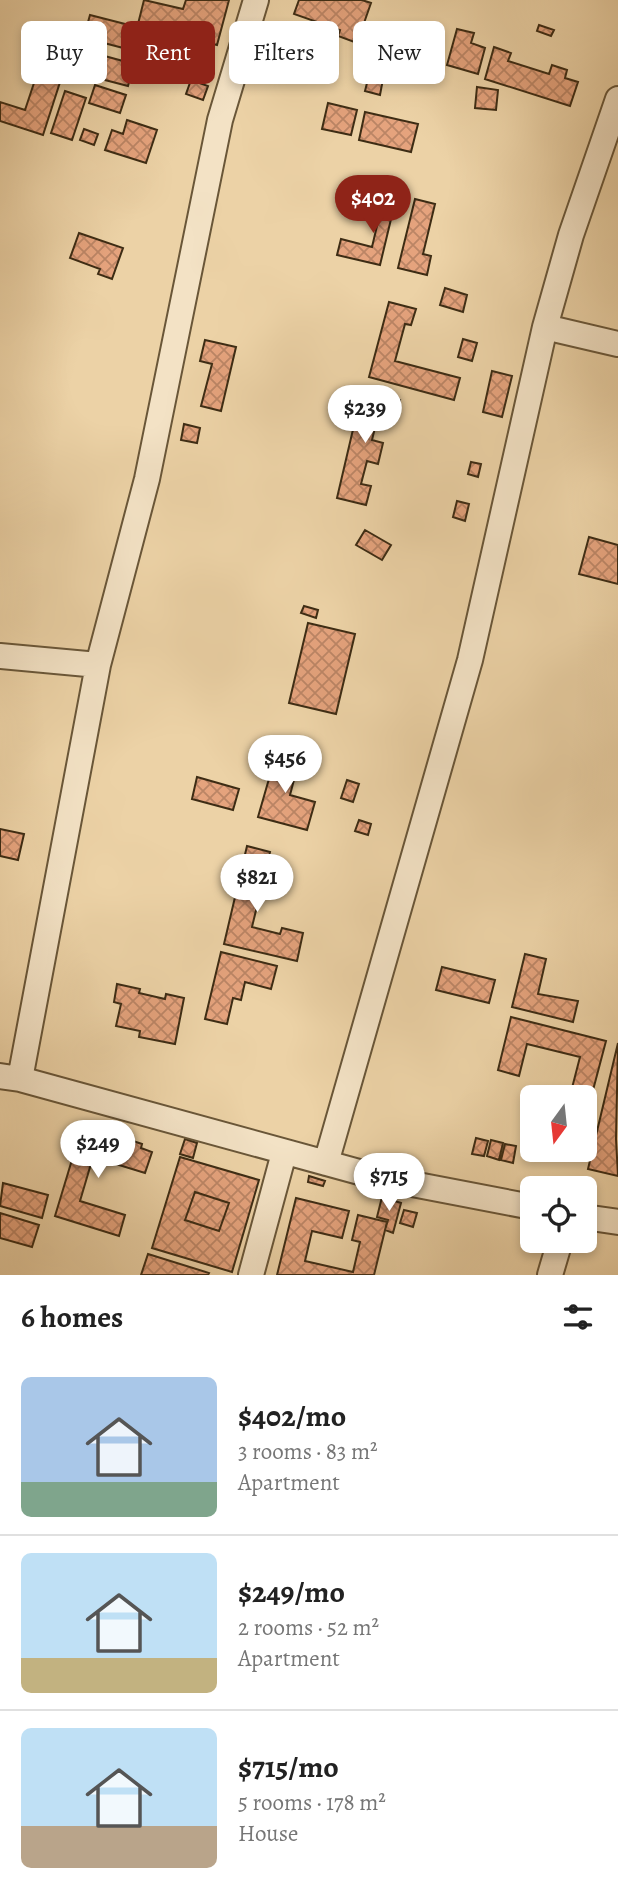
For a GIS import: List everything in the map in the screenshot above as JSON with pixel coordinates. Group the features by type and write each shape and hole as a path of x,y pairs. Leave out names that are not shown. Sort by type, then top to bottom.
{"street":[{"path":"256,0 220,120 147,479 98,665 10,1078 381,1178 520,1205"},
{"path":"326,1163 470,660 545,327 568,247 618,99"},
{"path":"545,327 618,344"},
{"path":"0,656 98,665"},
{"path":"251,1275 284,1153"},
{"path":"597,1219 618,1222"},
{"path":"550,1275 556,1253"}],"building":[{"path":"144,0 183,9 186,0 229,0 217,45 215,21 139,21"},
{"path":"299,0 362,0 371,3 365,21 353,21 353,42 339,36 339,21 314,21 294,14"},
{"path":"90,15 121,23 121,47 107,44 107,21 88,21"},
{"path":"539,25 554,30 551,36 537,31"},
{"path":"457,29 474,33 471,43 485,48 478,74 447,65"},
{"path":"494,47 511,53 508,61 549,74 552,65 567,70 565,78 578,82 570,106 485,79"},
{"path":"107,57 121,60 121,84 128,86 107,81"},
{"path":"34,84 59,84 43,135 0,121 0,102 25,110"},
{"path":"190,84 208,86 203,100 186,94"},
{"path":"367,84 382,84 380,95 365,91"},
{"path":"95,85 126,95 120,113 89,103"},
{"path":"477,87 498,90 496,110 475,108"},
{"path":"65,91 86,98 72,140 51,133"},
{"path":"328,103 357,110 351,135 322,129"},
{"path":"365,112 418,124 411,152 359,140"},
{"path":"127,120 157,130 146,163 105,150 112,130 123,134"},
{"path":"84,129 98,134 94,145 80,140"},
{"path":"386,188 398,190 380,265 337,255 341,239 372,247"},
{"path":"415,199 435,204 423,254 431,256 427,275 398,268"},
{"path":"79,233 123,248 112,279 98,274 100,269 70,258"},
{"path":"445,288 467,295 463,312 440,305"},
{"path":"389,302 416,309 411,325 405,324 395,361 460,378 454,400 369,377"},
{"path":"463,339 477,343 472,361 458,357"},
{"path":"205,340 236,347 221,411 201,406 212,364 200,361"},
{"path":"492,371 512,376 502,417 483,412"},
{"path":"362,391 400,400 396,419 378,415 372,440 383,443 378,464 367,461 361,484 371,486 366,505 337,498"},
{"path":"184,424 200,428 197,443 181,440"},
{"path":"471,462 481,464 478,477 468,474"},
{"path":"457,501 469,504 465,521 453,517"},
{"path":"365,530 391,545 382,560 356,545"},
{"path":"589,537 618,545 618,584 579,574"},
{"path":"304,606 318,610 316,618 301,613"},
{"path":"308,623 355,634 336,714 289,703"},
{"path":"277,751 300,757 290,795 315,802 307,830 258,817"},
{"path":"197,777 239,789 233,810 192,799"},
{"path":"347,780 359,784 353,802 341,798"},
{"path":"359,820 371,824 368,835 355,831"},
{"path":"0,829 24,834 18,860 0,856"},
{"path":"247,846 270,852 252,927 280,934 282,928 303,933 297,961 224,944"},
{"path":"221,952 277,966 271,989 245,982 241,1000 233,998 227,1024 205,1019"},
{"path":"525,954 546,959 538,994 578,1001 573,1022 512,1007"},
{"path":"442,967 495,980 489,1003 436,990"},
{"path":"117,984 165,999 166,994 184,998 175,1044 139,1037 140,1031 116,1026 121,1004 114,1002"},
{"path":"511,1017 606,1041 594,1085 573,1085 580,1057 527,1044 519,1076 498,1070"},
{"path":"618,1043 618,1176 588,1169 590,1162 597,1162 597,1131"},
{"path":"81,1130 122,1143 124,1138 142,1144 141,1148 152,1152 145,1173 93,1157 80,1201 125,1215 119,1236 55,1216"},
{"path":"476,1138 488,1141 484,1156 472,1154"},
{"path":"185,1139 197,1143 193,1158 180,1154"},
{"path":"491,1140 503,1143 499,1160 487,1156"},
{"path":"505,1144 516,1146 513,1163 501,1160"},
{"path":"180,1157 259,1180 232,1272 152,1248","holes":["195,1192 229,1203 219,1231 185,1220"]},
{"path":"309,1176 325,1181 323,1186 308,1182"},
{"path":"3,1183 48,1195 42,1218 0,1206"},
{"path":"195,1192 229,1203 219,1231 185,1220"},
{"path":"382,1197 401,1203 393,1233 385,1230 388,1220 377,1217"},
{"path":"296,1198 349,1211 342,1238 312,1231 305,1261 353,1272 360,1242 352,1240 358,1215 387,1222 374,1275 277,1275"},
{"path":"404,1210 417,1213 413,1227 400,1223"},
{"path":"0,1213 39,1225 32,1247 0,1238"},
{"path":"148,1254 209,1273 141,1275"}]}
